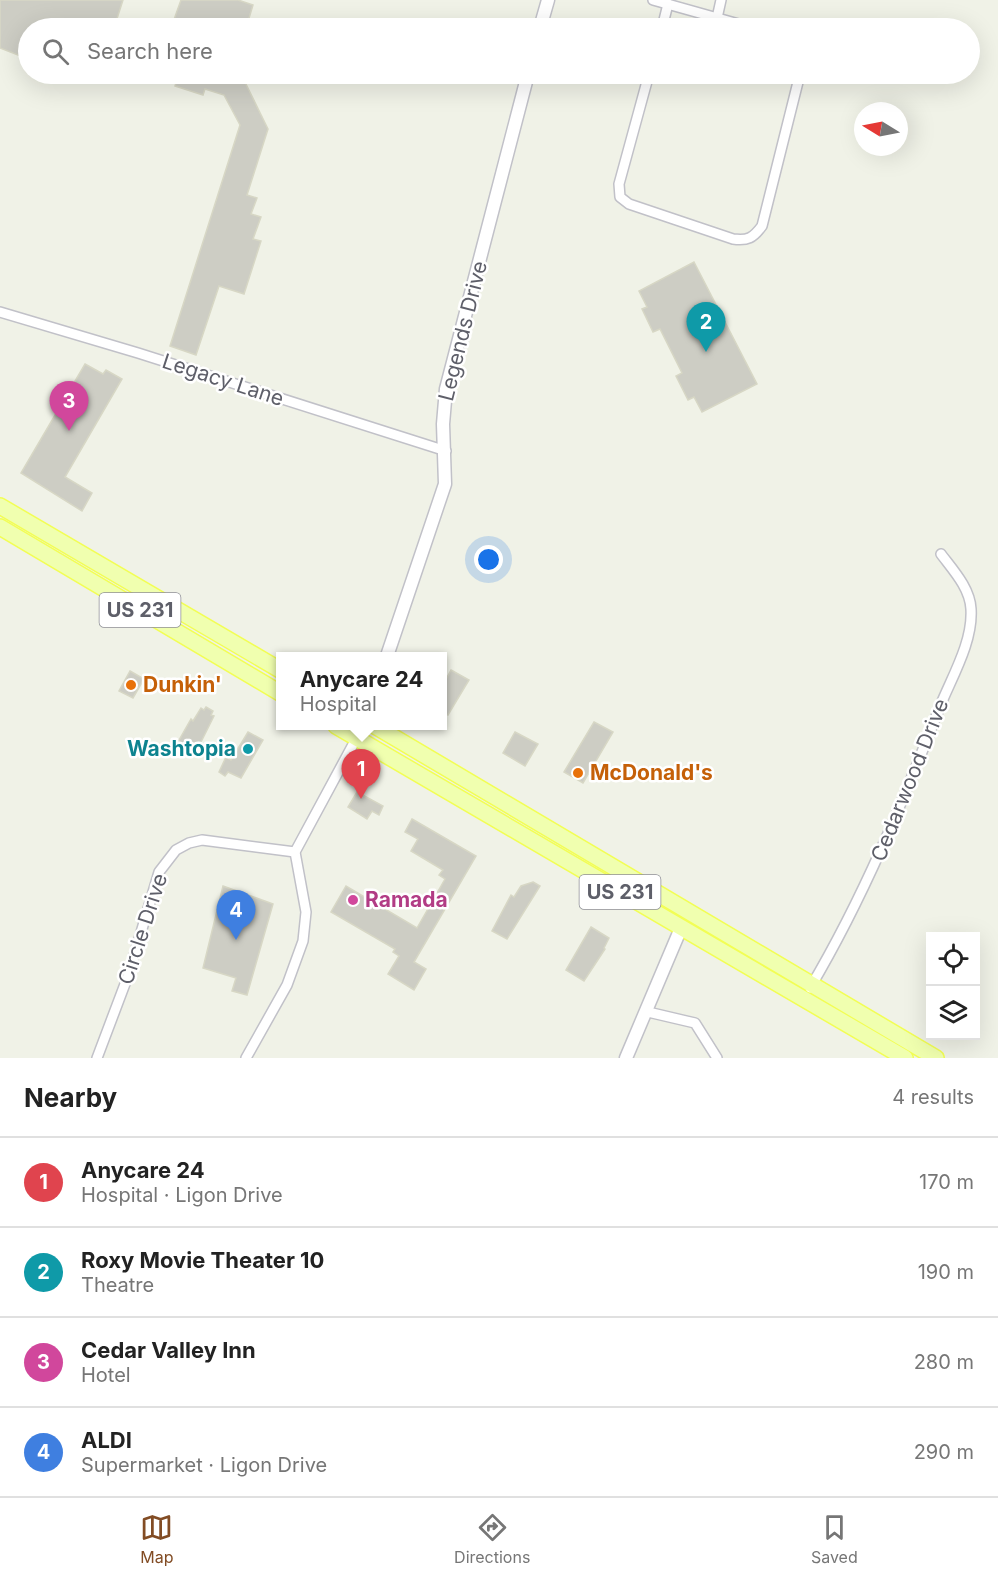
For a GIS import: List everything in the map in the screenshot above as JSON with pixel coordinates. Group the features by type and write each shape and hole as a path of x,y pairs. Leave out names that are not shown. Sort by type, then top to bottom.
{"main road":[{"name":"US 231","path":"0,506 276,668"},
{"name":"US 231","path":"0,527 276,691"},
{"name":"US 231","path":"382,730 936,1058"},
{"name":"US 231","path":"360,732 681,928 904,1058"}],"street":[{"path":"543,18 548,0"},
{"path":"653,0 717,18 721,0"},
{"path":"665,18 669,4"},
{"name":"Legends Drive","path":"389,652 445,484 446,452 443,416 446,389 525,84"},
{"path":"646,84 618,184 620,197 629,204 733,239 746,240 754,236 762,226 798,84"},
{"name":"Legacy Lane","path":"0,312 138,353 446,452"},
{"name":"Cedarwood Drive","path":"803,1000 861,895 897,816 966,640 971,605 959,577 941,554"},
{"path":"246,1058 287,985 303,941 304,895 295,852 360,732"},
{"name":"Circle Drive","path":"97,1058 128,976 159,872 176,850 189,843 202,840 295,852"},
{"path":"626,1058 648,1012 681,928"},
{"path":"648,1012 695,1023 717,1058"}],"building":[{"path":"0,0 123,0 117,18 18,18 18,55 0,48"},
{"path":"181,0 238,0 253,5 249,18 175,18"},
{"path":"176,84 246,84 268,129 247,195 257,198 251,214 261,217 253,239 261,241 244,294 219,286 196,355 170,346 240,125 224,95 205,89 203,95 175,86"},
{"path":"694,262 757,384 702,412 694,397 688,400 676,376 682,373 660,329 653,332 642,309 647,307 639,291"},
{"path":"85,364 103,374 106,370 122,379 65,477 92,493 82,511 21,473"},
{"path":"451,670 469,680 448,715 447,714 447,678"},
{"name":"Dunkin'","path":"130,671 144,679 133,698 119,691"},
{"path":"206,707 213,711 211,715 214,716 196,752 178,742 191,719 193,721 201,708 204,710"},
{"path":"594,722 613,732 583,783 564,772"},
{"name":"Washtopia","path":"248,732 263,740 241,778 228,772 225,776 219,772 226,757 231,760"},
{"path":"515,732 538,744 525,766 503,753"},
{"path":"357,792 383,806 379,815 372,811 367,819 348,807"},
{"name":"Ramada","path":"412,819 476,856 414,962 426,969 414,990 388,974 399,956 393,952 395,949 331,912 346,886 417,928 445,879 439,875 443,870 411,851 418,839 405,832"},
{"path":"533,882 540,886 507,939 492,931 511,895 514,897 521,886"},
{"path":"223,886 273,904 247,995 232,991 236,978 203,968"},
{"path":"591,927 609,938 605,949 584,981 566,970"}],"place":[{"name":"Roxy Movie Theater 10","path":"706,352"},
{"name":"Cedar Valley Inn","path":"69,431"},
{"name":"Dunkin'","path":"131,685"},
{"name":"Washtopia","path":"248,749"},
{"name":"McDonald's","path":"578,773"},
{"name":"Anycare 24","path":"361,799"},
{"name":"Ramada","path":"353,900"},
{"name":"ALDI","path":"236,940"}]}
